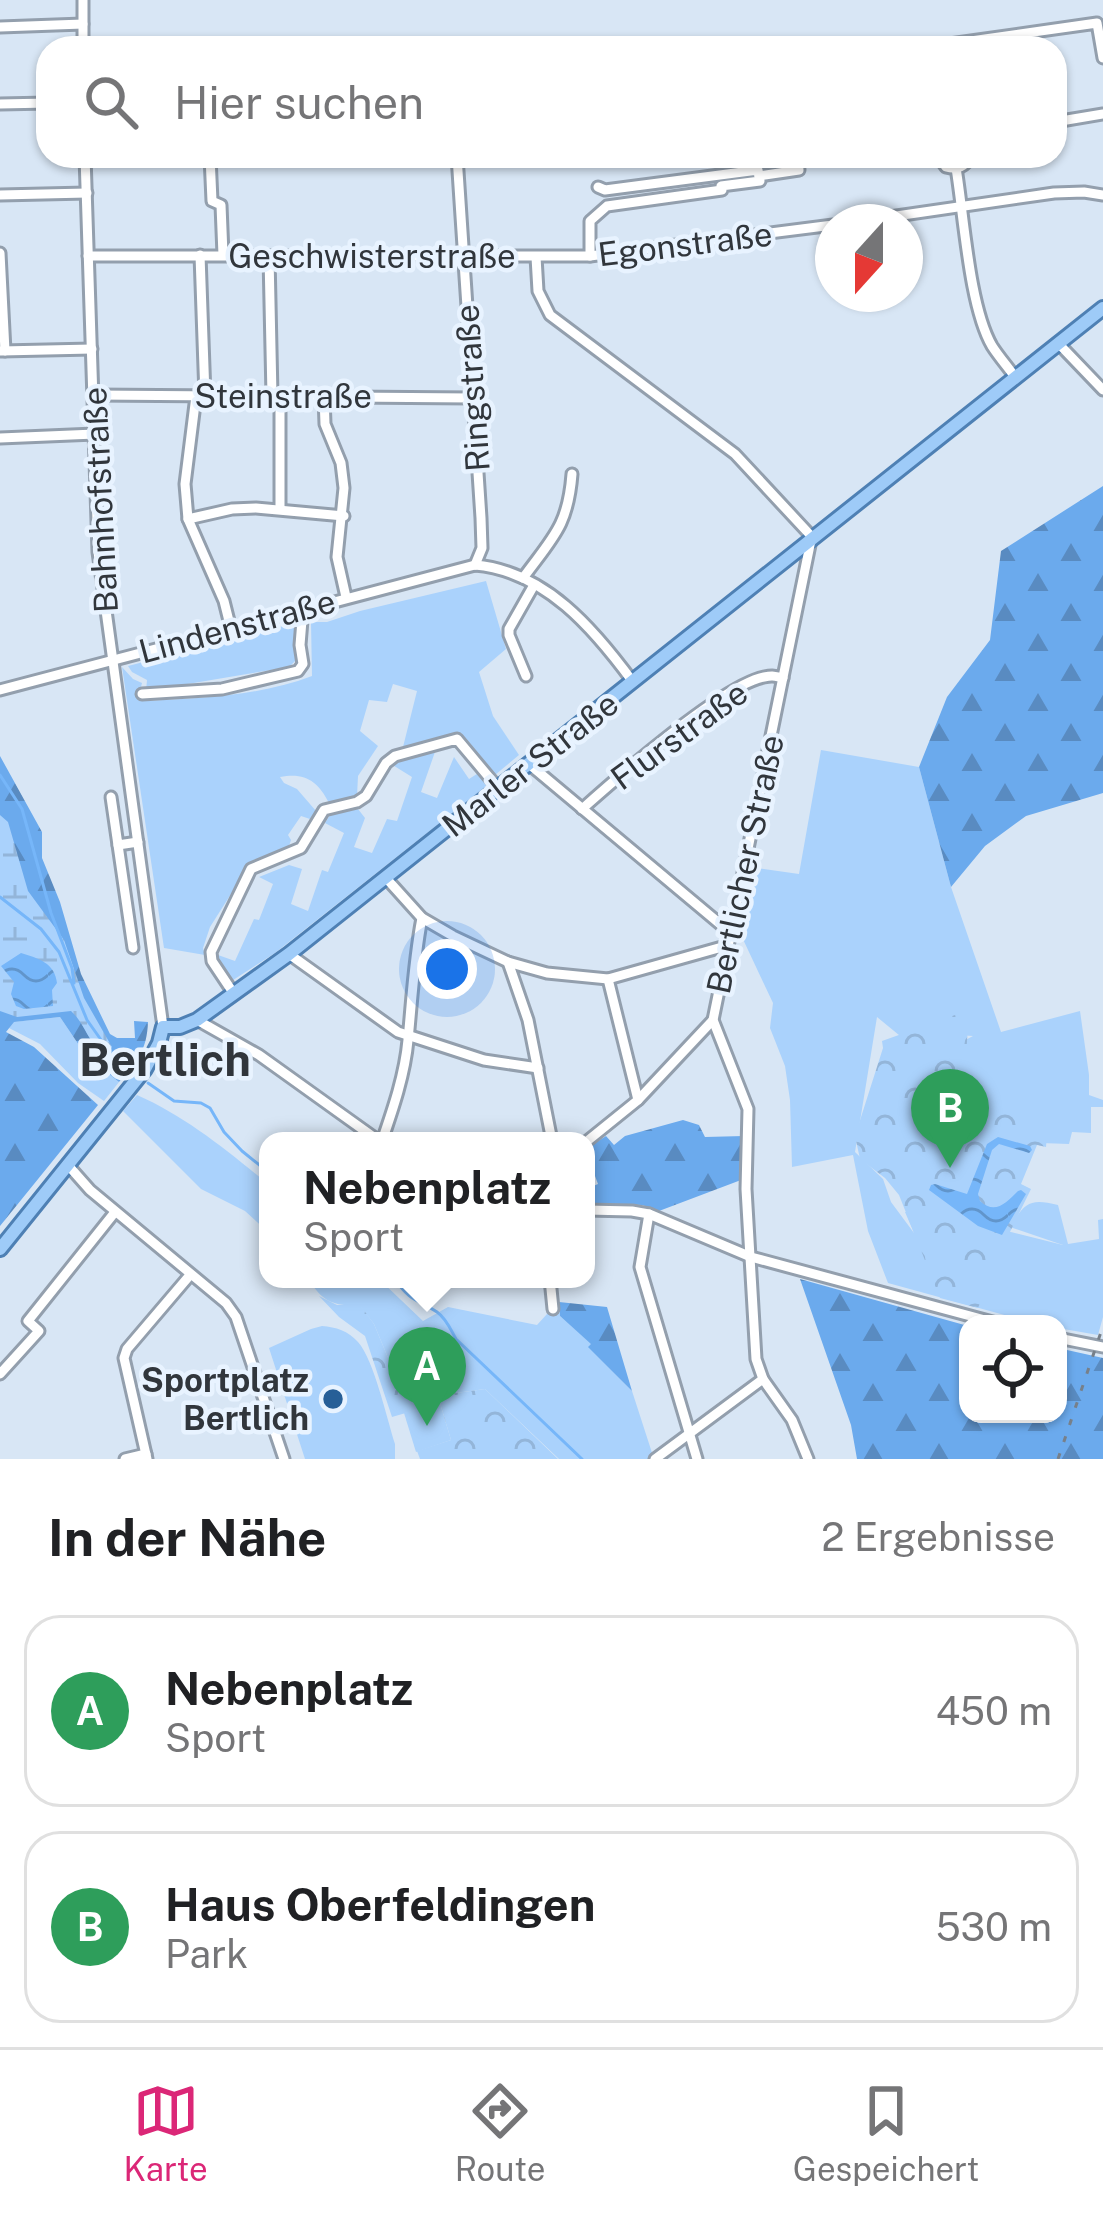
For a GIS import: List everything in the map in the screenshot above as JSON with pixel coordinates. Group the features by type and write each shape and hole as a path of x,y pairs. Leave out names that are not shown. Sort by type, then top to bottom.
{"main road":[{"name":"Marler Straße","path":"163,1027 180,1028 196,1020 289,954 1103,308"},
{"path":"0,1249 145,1070 163,1027"}],"street":[{"path":"83,0 83,36"},
{"path":"1004,36 1096,23 1103,58"},
{"path":"0,27 83,24"},
{"path":"0,104 36,103"},
{"path":"1067,120 1103,114"},
{"name":"Bahnhofstraße","path":"86,168 98,546 163,1027"},
{"path":"211,168 212,201 221,205 223,255"},
{"name":"Ringstraße","path":"458,168 482,548 491,566"},
{"path":"759,176 800,168"},
{"path":"956,168 983,325 1015,377"},
{"path":"590,256 590,221 607,206 760,181 758,170 605,190 598,187"},
{"path":"923,212 1065,192 1103,195"},
{"path":"0,195 87,193"},
{"name":"Egonstraße","path":"536,257 590,256 815,227"},
{"path":"0,253 2,351 92,349"},
{"path":"200,255 200,396 185,484 188,519 231,628"},
{"name":"Geschwisterstraße","path":"88,256 536,257 538,291 550,315 736,454 812,539"},
{"path":"268,256 280,509"},
{"path":"1058,343 1103,390"},
{"name":"Steinstraße","path":"94,395 472,398"},
{"path":"324,396 325,424 341,463 344,488 337,557 346,598"},
{"path":"0,438 94,434"},
{"path":"524,578 569,508 572,474"},
{"path":"188,519 232,509 344,516"},
{"name":"Bertlicher Straße","path":"808,1459 792,1420 763,1378 756,1359 746,1189 748,1109 713,1019 812,539"},
{"name":"Ringstraße","path":"476,565 482,548"},
{"name":"Lindenstraße","path":"0,689 476,565 524,578 565,604 586,622 633,682"},
{"path":"526,676 509,628 534,585"},
{"path":"142,694 222,689 298,671 303,664 303,608"},
{"name":"Flurstraße","path":"582,809 734,691 764,677 782,678"},
{"path":"234,994 211,952 237,894 250,869 301,848 324,810 366,796 395,756 458,739 498,788"},
{"path":"530,764 732,934"},
{"path":"112,797 133,948"},
{"path":"118,844 138,842"},
{"path":"386,878 422,918 508,962 548,973 608,980 722,946 729,948"},
{"path":"384,1132 396,1100 408,1035 422,918"},
{"path":"289,954 387,1026 484,1060 538,1069"},
{"path":"508,962 528,1020 550,1132"},
{"path":"608,980 638,1100"},
{"path":"595,1135 638,1100 713,1019"},
{"path":"196,1020 259,1054 367,1132"},
{"path":"67,1163 90,1190 226,1303 236,1317 284,1459"},
{"path":"595,1210 649,1214 751,1257 967,1315"},
{"path":"0,1374 39,1331 28,1321 115,1212"},
{"path":"649,1214 640,1268 697,1459"},
{"path":"125,1459 147,1457 124,1358 127,1349 190,1275"},
{"path":"551,1288 553,1309"},
{"path":"1067,1340 1103,1347"},
{"path":"655,1459 763,1378"}],"green space":[{"path":"1103,486 1103,793 1026,816 985,846 951,887 919,767 947,697 990,640 1001,551"},
{"path":"486,581 506,649 479,672 493,716 519,755 495,775 461,733 402,751 417,691 393,684 387,702 369,700 360,731 378,746 358,776 357,796 329,803 310,780 280,777 316,811 310,819 301,816 288,835 288,849 250,864 210,927 205,955 164,948 122,667 142,683 139,695 146,701 272,688 312,676 311,622 327,622"},
{"path":"294,623 296,660 289,667 146,691 147,680 128,666"},
{"path":"436,749 421,792 437,798 454,757 469,779 480,772 489,784 275,953 230,982 215,960 218,955 235,961 254,919 259,920 273,884 259,877 289,865 302,869 291,904 308,911 322,870 328,872 344,833 325,823 330,815 358,809 365,818 354,847 372,853 387,819 397,821 412,777 391,764"},
{"path":"821,750 919,767 951,887 1001,1032 1080,1011 1089,1095 1103,1100 1103,1107 1091,1107 1091,1133 1072,1132 1069,1144 1041,1143 1031,1130 944,1089 939,1054 973,1036 905,1040 877,1017 855,1152 883,1179 891,1202 914,1233 905,1212 934,1213 1063,1245 1010,1227 1024,1208 1040,1202 1058,1205 1068,1244 1099,1239 1098,1220 1103,1219 1103,1317 1098,1335 1067,1330 1067,1315 1004,1315 888,1283 868,1231 853,1155 792,1167 785,1066 770,1028 773,1003 741,935 757,868 799,874"},
{"path":"0,756 42,832 42,858 81,974 110,1034 135,1038 134,1021 148,1022 140,1055 119,1082 87,1057 60,1017 14,1022 6,1032 34,1047 98,1105 0,1226"},
{"path":"0,815 8,822 28,891 64,940 84,998 112,1047 109,1053 96,1046 71,1011 17,1017 0,1011"},
{"path":"969,1010 963,1103 1049,1110 1046,1147 1037,1145 1021,1184 1031,1189 978,1308 940,1298 899,1195 860,1159 855,1136 882,1041"},
{"path":"60,1017 87,1057 119,1082 104,1101 78,1083 40,1044 9,1028 13,1022"},
{"path":"137,1095 189,1124 259,1177 259,1224 245,1211 201,1189 123,1111"},
{"path":"683,1120 699,1125 705,1137 744,1136 741,1180 659,1211 642,1205 595,1203 595,1143 606,1136 614,1145 625,1136"},
{"path":"800,1279 959,1323 959,1423 1067,1423 1067,1350 1103,1358 1103,1459 857,1459 851,1425"},
{"path":"315,1288 388,1288 423,1321 448,1307 537,1325 547,1314 547,1302 559,1302 560,1316 592,1344 589,1347 632,1391 654,1459 559,1459 485,1389 434,1396 400,1387 374,1324 360,1306 342,1305"},
{"path":"319,1296 337,1305 360,1305 374,1324 400,1387 434,1396 485,1389 558,1459 420,1459 417,1451 451,1440 440,1403 392,1417 365,1336"},
{"path":"559,1302 607,1307 632,1391 560,1316"},
{"name":"Sportplatz Bertlich","path":"322,1326 346,1332 364,1351 384,1405 395,1459 305,1459 269,1348"},
{"path":"440,1403 451,1440 416,1452 404,1413"}],"water":[{"path":"21,953 53,971 57,983 52,990 53,1006 16,1006 11,994 14,982 1,966"},
{"path":"998,1137 1032,1150 999,1144 992,1150 980,1201 995,1207 1018,1191 1026,1194 1002,1235 978,1226 929,1190 935,1184 967,1194 987,1144"}],"waterway":[{"path":"0,775 22,809 74,983"},
{"path":"0,897 41,929 59,952 87,1020 128,1070"},
{"path":"148,1083 174,1101 210,1108 224,1132 259,1165"},
{"path":"402,1288 440,1315 456,1339 582,1459"}],"railway":[{"path":"1058,1459 1103,1326"}],"place":[{"name":"Haus Oberfeldingen","path":"950,1168"},
{"name":"Sportplatz Bertlich","path":"333,1399"},
{"name":"Nebenplatz","path":"427,1426"}],"district":[{"name":"Bertlich","path":"165,1059"}]}
